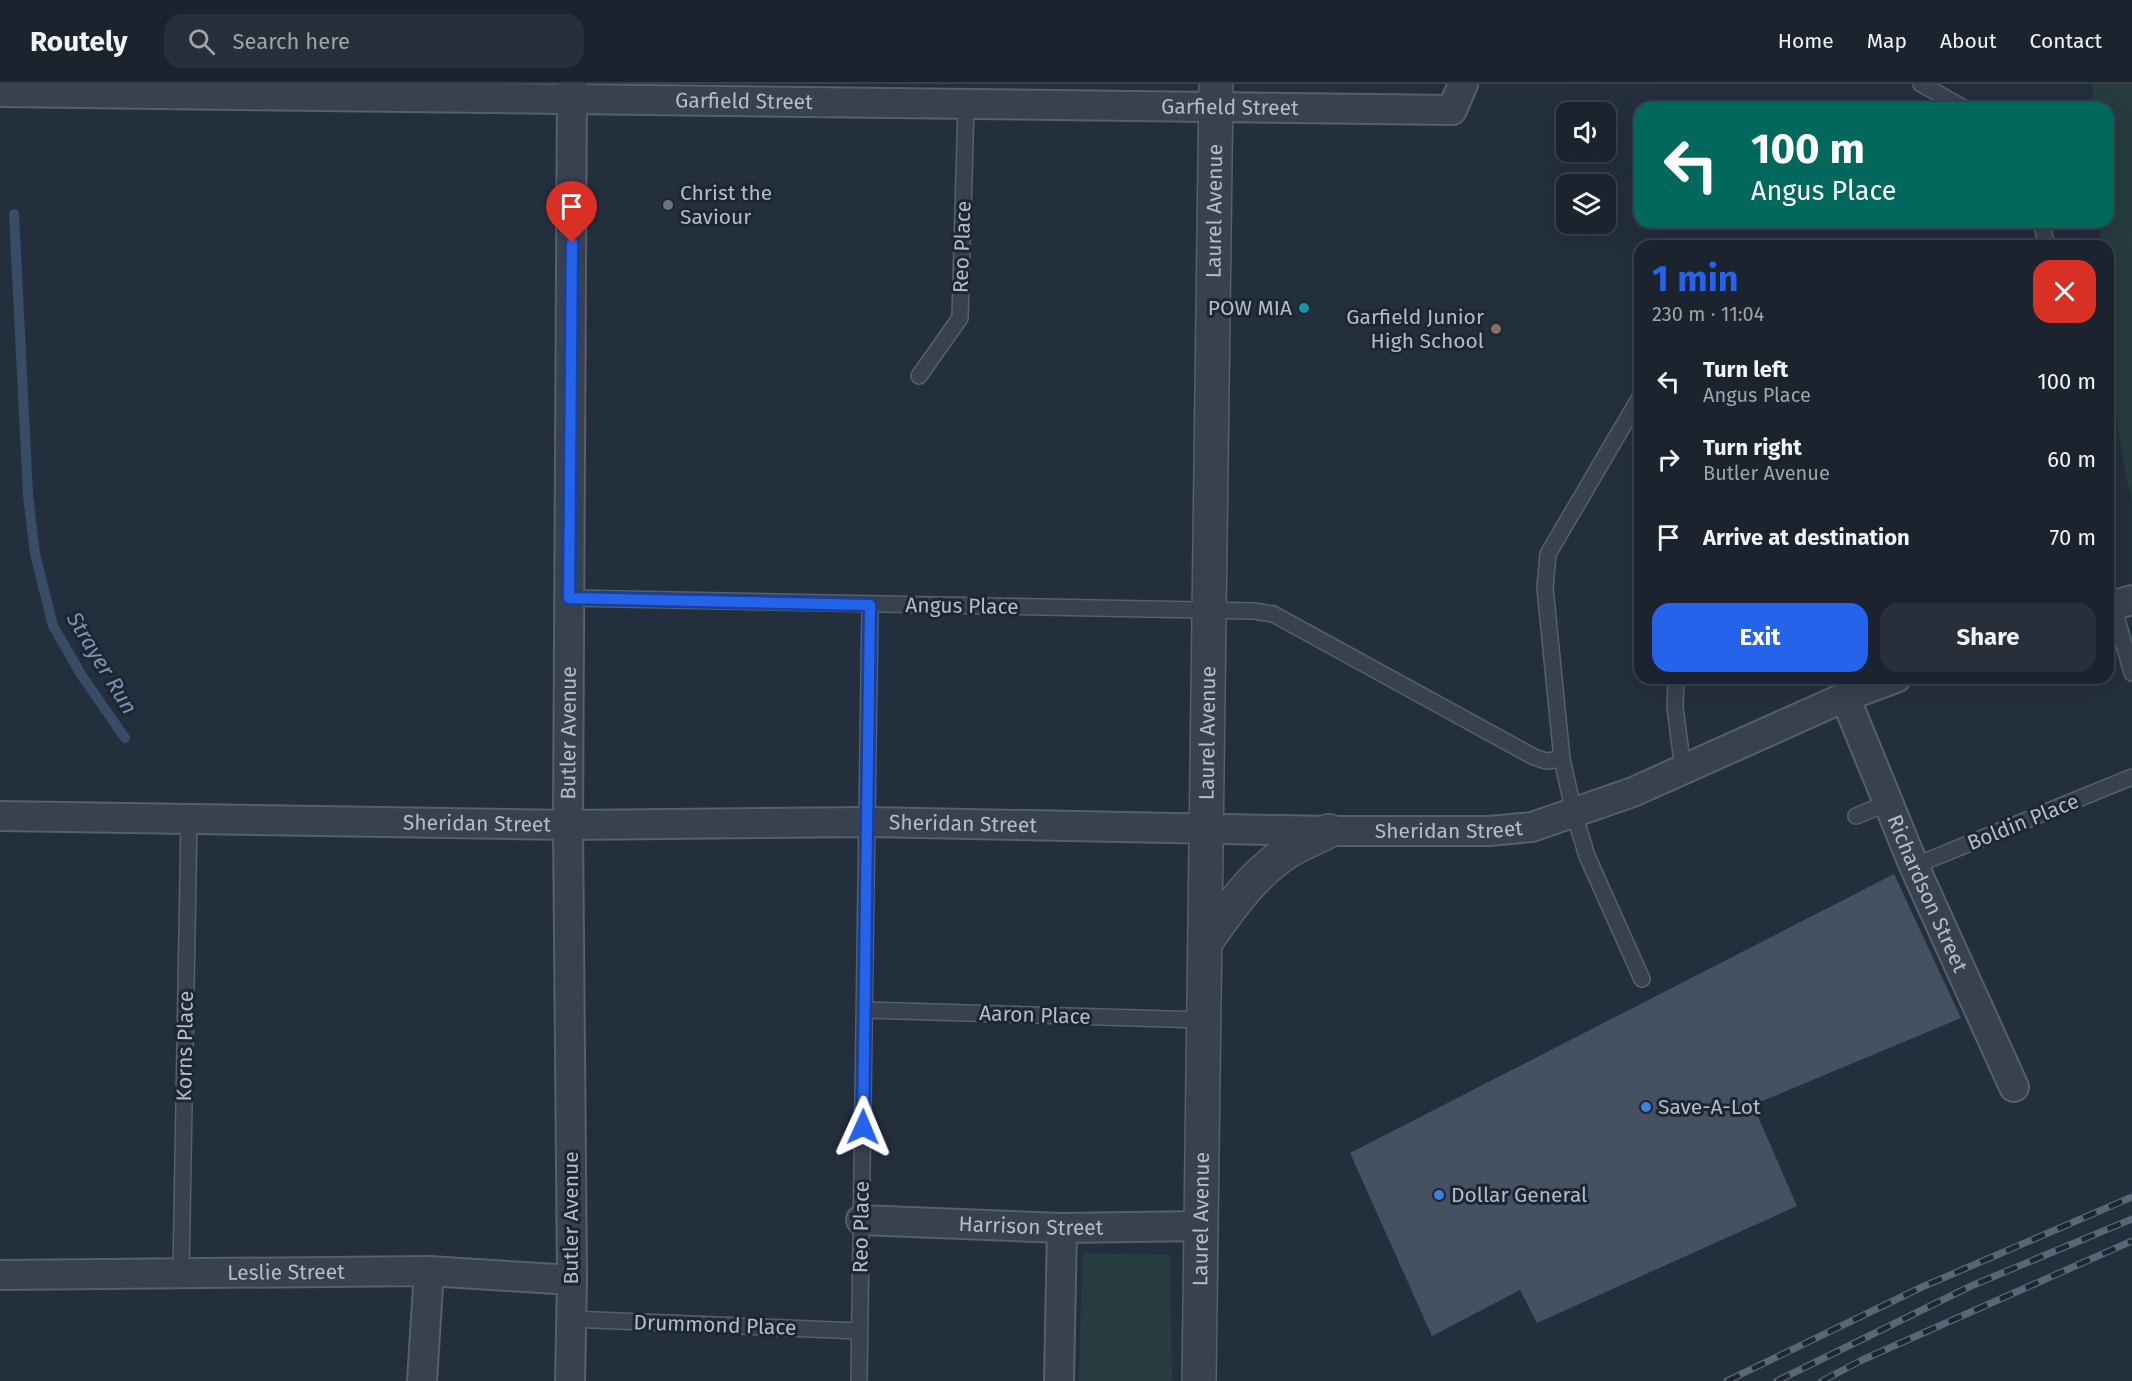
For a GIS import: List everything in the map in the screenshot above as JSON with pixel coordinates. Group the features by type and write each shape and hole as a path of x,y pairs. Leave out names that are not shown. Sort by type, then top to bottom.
{"street":[{"name":"Garfield Street","path":"0,92 572,92 966,106 1216,97 1452,110 1463,84"},
{"name":"Butler Avenue","path":"570,1381 572,1280 568,825 572,92"},
{"name":"Laurel Avenue","path":"1199,1381 1216,97"},
{"name":"Sheridan Street","path":"0,816 568,825 869,822 1329,831 1489,831 1532,827 1633,792 1845,697 1880,684"},
{"name":"Richardson Street","path":"1845,697 1914,866 2014,1087"},
{"path":"1205,943 1231,906 1261,872 1287,852 1329,831"},
{"name":"Harrison Street","path":"861,1220 1062,1228 1200,1226"},
{"path":"1059,1381 1062,1228"},
{"path":"422,1381 429,1271"},
{"name":"Leslie Street","path":"0,1275 429,1271 572,1280"}],"lane":[{"path":"1920,84 1953,102"},
{"name":"Reo Place","path":"919,376 960,318 966,106"},
{"path":"1634,407 1548,554 1545,588 1562,759 1574,813 1587,856 1642,979"},
{"name":"Angus Place","path":"569,598 870,605 1210,609 1273,614 1534,757 1546,761 1562,759"},
{"path":"2117,604 2132,673"},
{"name":"Reo Place","path":"859,1381 869,822 870,605"},
{"path":"1676,684 1675,707 1683,770"},
{"name":"Boldin Place","path":"1914,866 2132,777"},
{"path":"1856,816 1887,802"},
{"name":"Korns Place","path":"181,1274 189,819"},
{"name":"Aaron Place","path":"865,1010 1204,1020"},
{"name":"Drummond Place","path":"571,1319 860,1331"}],"green space":[{"path":"2092,84 2132,84 2132,502 2114,391 2114,240 2100,240 2100,228 2114,228 2114,102 2093,102"},
{"path":"1082,1253 1171,1255 1172,1381 1079,1381"}],"building":[{"path":"1894,874 1961,1018 1753,1105 1797,1206 1537,1323 1520,1290 1432,1336 1350,1153"}],"waterway":[{"name":"Strayer Run","path":"14,214 28,495 35,554 53,626 82,676 125,738"}],"railway":[{"path":"1727,1381 1922,1287 2132,1197"},
{"path":"1777,1381 1971,1286 2132,1219"},
{"path":"1822,1381 1862,1360 2132,1241"}],"place":[{"name":"Christ the Saviour","path":"668,205"},
{"name":"POW MIA","path":"1304,308"},
{"name":"Garfield Junior High School","path":"1496,329"},
{"name":"Save-A-Lot","path":"1646,1107"},
{"name":"Dollar General","path":"1439,1195"}],"route":[{"path":"572,243 569,598 870,605 869,822 863,1127"}]}
